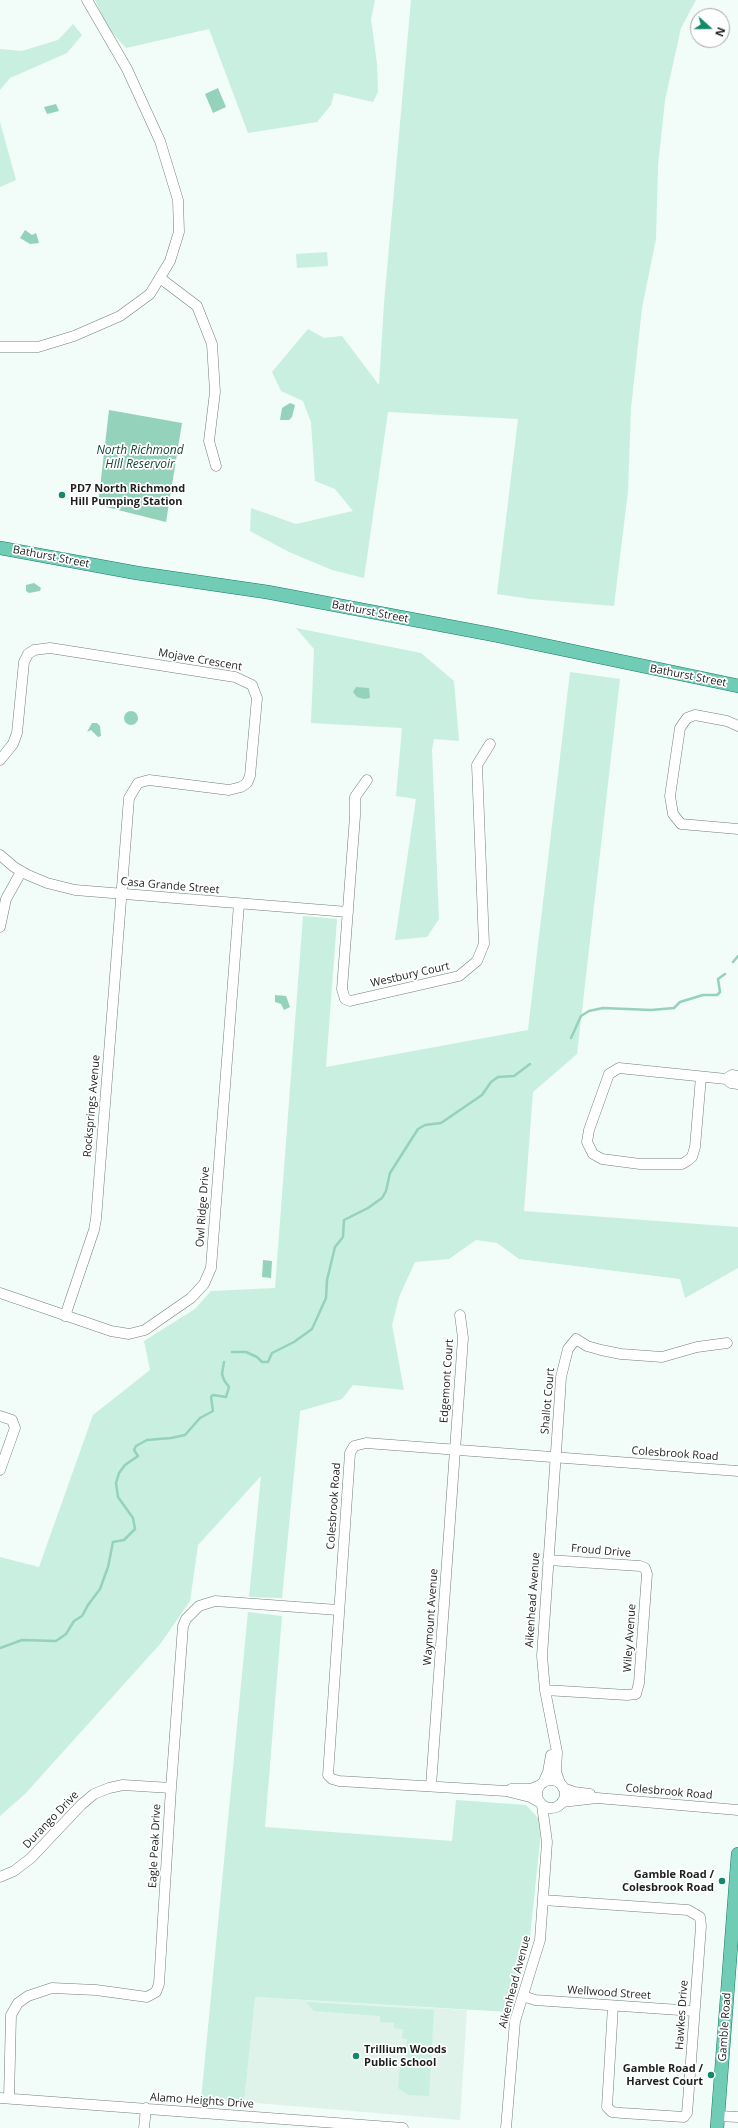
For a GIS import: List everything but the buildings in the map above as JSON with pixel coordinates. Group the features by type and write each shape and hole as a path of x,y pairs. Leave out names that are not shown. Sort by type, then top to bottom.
{"main road":[{"name":"Bathurst Street","path":"0,548 137,573 267,592 495,635 738,686"},
{"name":"Gamble Road","path":"718,2122 738,1854"}],"street":[{"path":"0,347 38,347 74,336 113,319 150,294 170,261 180,232 178,200 160,141 127,69 87,0"},
{"path":"160,278 197,306 212,344 214,392 209,441 216,466"},
{"name":"Mojave Crescent","path":"0,760 13,744 17,733 24,662 28,654 34,650 50,648 228,675 252,685 256,698 250,776 247,783 241,787 229,790 149,780 138,783 129,798 121,894"},
{"path":"738,726 727,721 695,715 688,718 680,728 670,796 673,814 681,824 738,829"},
{"name":"Westbury Court","path":"367,780 355,797 356,816 342,989 345,999 356,1000 458,976 478,961 484,944 477,765 490,744"},
{"name":"Casa Grande Street","path":"0,855 21,872 47,883 65,888 121,894 348,912"},
{"path":"0,927 6,899 21,872"},
{"name":"Rocksprings Avenue","path":"65,1316 94,1230 96,1219 121,894"},
{"name":"Owl Ridge Drive","path":"0,1293 116,1333 136,1332 152,1325 187,1301 198,1291 208,1276 211,1258 239,904"},
{"path":"701,1077 695,1147 692,1157 687,1161 682,1164 640,1164 602,1159 592,1154 587,1142 589,1130 609,1074 620,1068 726,1079 731,1083 738,1084"},
{"path":"726,1079 732,1075 738,1076"},
{"name":"Edgemont Court","path":"455,1449 463,1338 460,1315"},
{"name":"Shallot Court","path":"556,1457 561,1376 568,1349 576,1339 587,1346 601,1350 651,1357 662,1357 697,1347 727,1343"},
{"path":"0,1416 12,1420 15,1428 0,1470"},
{"name":"Colesbrook Road","path":"540,1803 528,1796 506,1791 339,1781 328,1775 338,1610 350,1453 354,1446 366,1443 738,1471"},
{"name":"Waymount Avenue","path":"431,1786 455,1449"},
{"name":"Aikenhead Avenue","path":"556,1457 542,1656 545,1690 554,1745 557,1752 556,1772 562,1786"},
{"name":"Froud Drive","path":"548,1560 640,1566 645,1568 647,1574"},
{"name":"Wiley Avenue","path":"545,1690 627,1695 636,1694 638,1689 647,1574"},
{"name":"Eagle Peak Drive","path":"4,2098 11,2015 18,2003 28,1996 52,1988 96,1990 146,1998 156,1992 159,1984 183,1626 192,1613 207,1603 215,1601 338,1610"},
{"name":"Aikenhead Avenue","path":"541,1784 548,1772 554,1745"},
{"path":"552,1780 562,1786 565,1795 560,1804 549,1808 540,1803 537,1794 541,1784 552,1780"},
{"name":"Colesbrook Road","path":"506,1791 511,1789 531,1789 541,1784"},
{"name":"Durango Drive","path":"0,1877 14,1871 31,1858 81,1805 94,1794 109,1788 123,1785 171,1788"},
{"name":"Colesbrook Road","path":"562,1786 574,1792 592,1795 597,1798"},
{"name":"Colesbrook Road","path":"560,1804 597,1798 738,1810"},
{"name":"Aikenhead Avenue","path":"540,1803 547,1842"},
{"name":"Aikenhead Avenue","path":"506,2128 514,2029 538,1948 547,1842 552,1820 560,1804"},
{"name":"Hawkes Drive","path":"543,1900 694,1912 700,1917 702,1921 687,2113 684,2117 680,2118 612,2112 607,2107 613,2006"},
{"name":"Wellwood Street","path":"523,1996 535,2000 694,2011"},
{"name":"Alamo Heights Drive","path":"4,2098 146,2108 299,2124 403,2128"},
{"path":"144,2128 146,2108"},
{"path":"718,2122 738,2117"}],"shaded area":[{"path":"95,0 375,0 371,19 377,64 378,92 373,102 334,93 331,105 317,122 248,133 209,29 126,48 107,27"},
{"path":"411,0 696,0 692,8 690,8 690,11 681,28 665,100 658,166 656,239 642,308 631,408 628,491 614,606 530,599 497,594 518,419 388,412 364,578 332,570 289,552 250,531 251,508 296,524 353,511 335,489 315,481 311,422 303,401 281,391 272,372 308,329 324,338 342,336 379,385 384,303"},
{"path":"73,24 82,35 67,53 10,78 0,90 0,49 22,51 58,40"},
{"path":"0,122 16,180 0,187"},
{"path":"327,252 328,266 297,268 296,254"},
{"path":"296,628 421,653 454,681 459,741 434,739 432,750 439,919 427,937 395,940 416,799 396,796 402,728 311,723 314,649"},
{"path":"570,672 620,679 577,1054 533,1092 524,1211 738,1227 738,1268 685,1298 680,1279 519,1259 497,1243 476,1240 449,1259 415,1262 399,1297 392,1325 404,1390 353,1385 342,1399 300,1411 282,1598 249,1597 261,1476 198,1545 190,1601 161,1643 25,1794 0,1816 0,1557 39,1567 93,1415 150,1370 144,1341 195,1309 211,1291 275,1288 303,916 337,919 326,1067 528,1030"},
{"path":"248,1612 282,1616 265,1827 452,1841 456,1800 526,1805 542,1822 530,1937 509,2012 255,1997 244,2102 201,2100"},
{"name":"Trillium Woods Public School","path":"254,1997 467,2010 460,2120 244,2102"},
{"path":"306,2002 434,2010 429,2096 408,2095 398,2088 400,2066 406,2066 407,2039 402,2038 403,2029 394,2028 394,2023 380,2022 380,2016 314,2011"}],"water":[{"path":"218,88 226,107 213,113 205,94"},
{"path":"56,104 59,111 47,114 44,107"},
{"path":"25,230 32,235 36,233 39,243 30,244 20,238"},
{"path":"290,403 295,405 292,417 289,420 280,420 282,408"},
{"name":"North Richmond HIll Reservoir","path":"109,410 182,423 166,522 98,505"},
{"path":"34,583 41,588 40,591 29,593 26,591 26,585"},
{"path":"356,687 369,688 370,698 364,699 357,697 353,692"},
{"path":"131,711 136,713 138,718 136,723 131,725 126,723 124,718 126,713"},
{"path":"92,723 97,723 100,726 101,736 98,737 91,730 87,732"},
{"path":"275,995 286,996 290,1007 284,1010 281,1004 275,1002"},
{"path":"263,1260 272,1261 271,1278 262,1277"}],"waterway":[{"path":"733,962 738,956"},
{"path":"571,1038 581,1016 589,1011 603,1008 651,1010 674,1008 680,1002 703,995 717,995 720,992 718,979 725,974"},
{"path":"232,1352 246,1352 257,1357 262,1362 268,1362 272,1353 294,1342 312,1329 326,1298 327,1280 335,1247 343,1237 344,1220 368,1208 382,1198 386,1191 390,1173 418,1129 425,1125 441,1123 482,1095 491,1082 498,1077 514,1076 530,1064"},
{"path":"0,1648 22,1640 56,1641 66,1634 74,1621 82,1616 100,1589 108,1567 113,1542 124,1540 135,1529 133,1518 118,1497 116,1483 119,1473 125,1465 138,1456 134,1450 136,1446 147,1440 185,1435 200,1418 213,1411 211,1397 213,1395 226,1397 229,1387 222,1374 224,1362"}],"place":[{"name":"PD7 North Richmond Hill Pumping Station","path":"62,495"},
{"name":"Gamble Road / Colesbrook Road","path":"722,1881"},
{"name":"Trillium Woods Public School","path":"356,2056"},
{"name":"Gamble Road / Harvest Court","path":"711,2075"}]}
